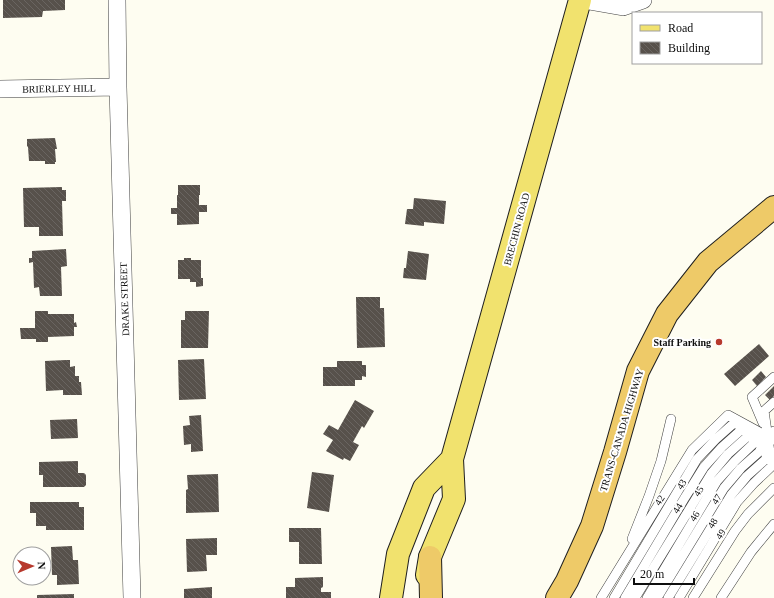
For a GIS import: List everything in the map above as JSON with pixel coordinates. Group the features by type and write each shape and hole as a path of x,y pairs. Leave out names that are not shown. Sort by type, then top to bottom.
{"highway":[{"name":"TRANS-CANADA HIGHWAY","path":"557,598 568,581 592,526 638,371 667,314 708,262 774,207"},
{"path":"430,557 431,598"}],"main road":[{"name":"BRECHIN ROAD","path":"422,598 430,557 454,499 452,459 580,0"},
{"name":"BRECHIN ROAD","path":"391,598 398,554 424,488 452,459"}],"street":[{"name":"DRAKE STREET","path":"117,0 132,598"},
{"path":"583,0 623,7 643,0"},
{"name":"BRIERLEY HILL","path":"0,89 118,87"}],"lane":[{"path":"773,436 752,396 774,377"},
{"path":"774,402 764,411 773,436 774,452"},
{"path":"601,598 692,450 728,415 773,436"},
{"path":"623,563 656,475 671,419"},
{"name":"42","path":"614,598 697,459 716,439 734,422 773,436"},
{"name":"43","path":"625,598 704,467 722,446 740,430 773,436"},
{"path":"750,441 773,436"},
{"path":"763,455 773,436"},
{"name":"48","path":"679,598 737,502 772,466 773,436"},
{"name":"44","path":"635,598 711,474 728,454 750,441"},
{"name":"45","path":"646,598 717,481 750,441"},
{"name":"46","path":"657,598 724,488 741,468 763,455"},
{"name":"47","path":"668,598 731,495 763,455"},
{"name":"49","path":"693,598 735,531 748,514 774,488"},
{"path":"722,598 751,552 774,524"}],"building":[{"path":"3,0 65,0 65,10 43,11 42,17 3,18"},
{"path":"55,138 57,149 55,149 55,164 45,164 45,161 29,161 27,139"},
{"path":"178,185 200,185 199,205 207,205 207,212 199,212 199,224 177,225 177,214 171,214 171,208 177,208"},
{"path":"62,187 62,190 66,190 66,201 62,201 63,236 39,236 39,227 24,227 23,188"},
{"path":"414,198 446,201 444,224 424,222 424,226 405,224 407,209 413,209"},
{"path":"66,249 67,266 61,267 62,296 40,296 39,287 34,288 33,262 29,263 29,258 32,258 32,251"},
{"path":"408,251 429,254 426,280 403,278"},
{"path":"184,258 201,260 201,278 203,278 203,286 196,287 196,282 190,282 190,279 178,279 178,260 184,260"},
{"path":"356,297 380,297 380,308 384,308 385,347 357,348"},
{"path":"35,311 48,311 48,314 74,314 74,323 76,322 77,327 74,327 74,336 48,337 48,342 36,342 36,339 21,339 20,328 35,328"},
{"path":"185,311 209,311 208,348 181,348 181,320 185,320"},
{"path":"759,344 769,356 735,386 724,374"},
{"path":"204,359 206,399 179,400 178,360"},
{"path":"70,360 70,367 75,366 75,376 79,376 82,395 63,395 63,390 46,391 45,361"},
{"path":"337,361 362,361 362,365 366,365 366,377 362,376 362,380 355,380 355,386 323,386 323,367 337,367"},
{"path":"761,371 766,377 757,386 752,380"},
{"path":"774,386 774,396 770,400 765,395"},
{"path":"355,400 374,411 364,428 362,426 353,442 359,445 350,461 344,458 343,460 326,451 333,440 323,434 329,425 338,430"},
{"path":"201,415 203,451 191,452 191,444 184,445 183,426 190,425 189,416"},
{"path":"77,419 78,438 51,439 50,420"},
{"path":"78,461 78,473 84,473 86,475 86,485 84,487 43,487 43,475 39,475 39,462"},
{"path":"312,472 334,475 329,512 307,508"},
{"path":"218,474 219,512 186,513 186,490 188,489 187,475"},
{"path":"30,502 79,502 79,507 84,507 84,530 46,530 46,526 36,526 36,513 30,513"},
{"path":"289,528 321,528 322,564 299,564 299,542 289,542"},
{"path":"217,538 217,555 206,555 207,571 187,572 186,539"},
{"path":"72,546 73,560 78,560 79,584 57,585 57,575 52,575 52,547"},
{"path":"323,577 323,587 321,588 321,592 331,592 331,598 286,598 286,587 295,587 295,578"},
{"path":"212,587 212,598 184,598 184,589"},
{"path":"74,594 74,598 37,598 37,595"}],"place":[{"name":"Staff Parking","path":"719,342"}]}
